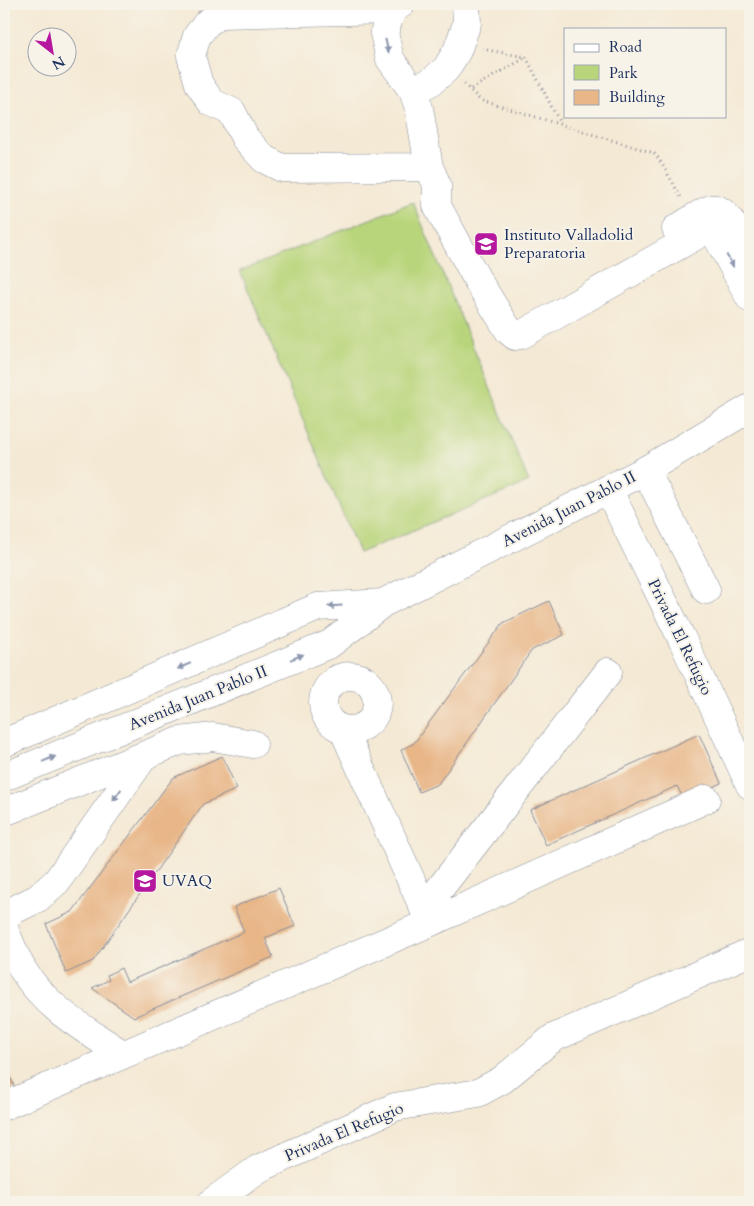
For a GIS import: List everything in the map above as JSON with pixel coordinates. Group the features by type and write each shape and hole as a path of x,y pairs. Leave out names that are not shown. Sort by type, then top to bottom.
{"main road":[{"path":"413,91 432,81 446,69 457,51 467,23 466,4"},
{"path":"433,176 282,168 264,159 245,138 232,112 211,102 199,84 191,56 197,36 207,23 221,14 396,7 384,33 390,59 413,91 419,108 433,176 437,206 478,281 509,331 515,336 521,335 706,230 708,220"},
{"path":"708,220 728,216 750,259"},
{"path":"708,220 750,298"},
{"name":"Avenida Juan Pablo II","path":"4,777 330,644 383,603 644,471 750,408"},
{"path":"644,471 706,590"},
{"name":"Privada El Refugio","path":"608,489 682,639 750,785"},
{"name":"Avenida Juan Pablo II","path":"4,743 318,607 383,603"},
{"path":"426,916 608,672"},
{"path":"343,729 426,916"},
{"path":"4,812 180,741 213,737 253,744"},
{"path":"4,915 38,898 57,881 145,755"},
{"path":"4,1106 426,916 706,799"},
{"path":"4,928 22,969 37,990 55,1008 122,1054"},
{"name":"Privada El Refugio","path":"212,1202 258,1169 395,1107 478,1094 502,1080 553,1038 750,952"}],"path":[{"path":"461,41 487,50 526,57"},
{"path":"470,89 526,57"},
{"path":"526,57 560,124"},
{"path":"446,69 480,100 654,153 708,220"}],"green space":[{"path":"413,202 529,482 359,553 240,271"}],"building":[{"path":"549,601 564,635 532,650 438,784 419,792 401,750 414,743 503,623"},
{"path":"699,734 721,783 684,800 677,786 546,845 530,810"},
{"path":"222,756 237,789 203,804 93,961 66,973 46,924 72,912 173,778"},
{"path":"279,888 295,926 265,938 273,957 134,1017 92,988 109,980 107,975 121,968 127,982 244,932 234,907"},
{"path":"4,1044 10,1059 4,1061"},
{"path":"4,1062 15,1088 4,1093"}],"place":[{"name":"Instituto Valladolid Preparatoria","path":"486,244"},
{"name":"UVAQ","path":"145,881"}]}
